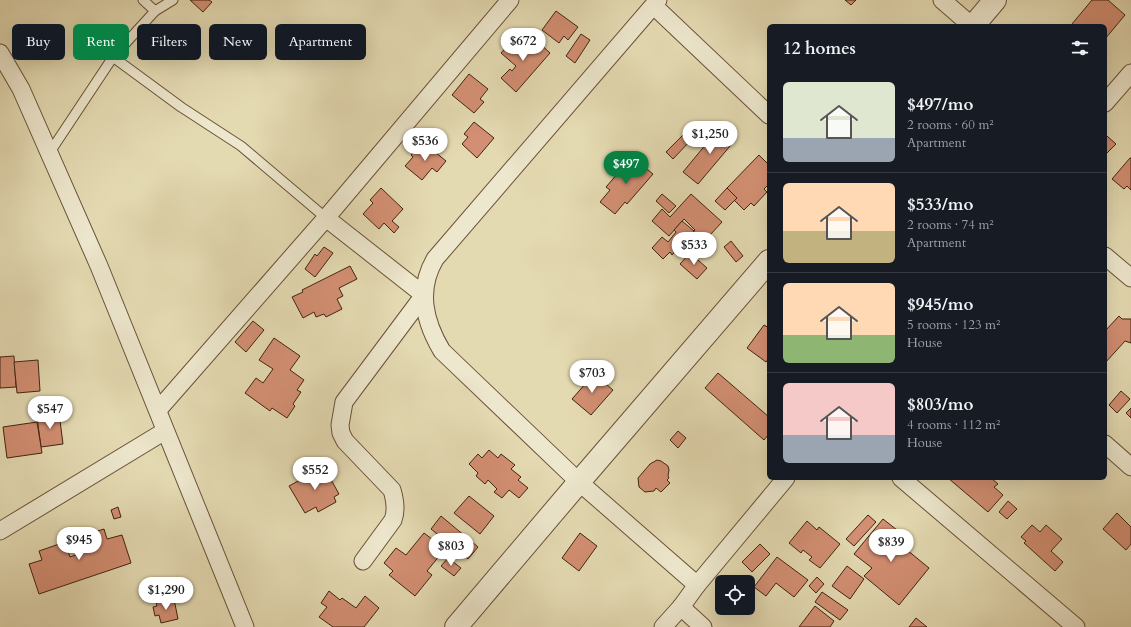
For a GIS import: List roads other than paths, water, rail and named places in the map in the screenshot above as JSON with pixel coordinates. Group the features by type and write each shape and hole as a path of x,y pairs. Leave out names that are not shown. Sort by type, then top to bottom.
{"street":[{"path":"158,410 326,218 510,0"},
{"path":"942,0 970,24"},
{"path":"974,24 995,0"},
{"path":"697,585 579,482 442,351 432,331 427,315 424,295 426,278 435,258 656,3 767,113"},
{"path":"0,53 21,89 99,266 245,627"},
{"path":"1107,101 1131,73"},
{"path":"326,218 424,295"},
{"path":"456,627 767,263"},
{"path":"1107,263 1131,278"},
{"path":"363,561 393,520 395,515 395,499 392,490 345,441 341,433 340,425 344,402 424,295"},
{"path":"0,531 165,431"},
{"path":"1107,446 1131,467"},
{"path":"663,627 784,480"},
{"path":"902,480 1076,627"},
{"path":"681,607 703,627"}],"lane":[{"path":"143,0 155,11"},
{"path":"129,39 155,11 173,0"},
{"path":"50,152 111,60"},
{"path":"117,60 181,107 241,146 326,218"}]}
